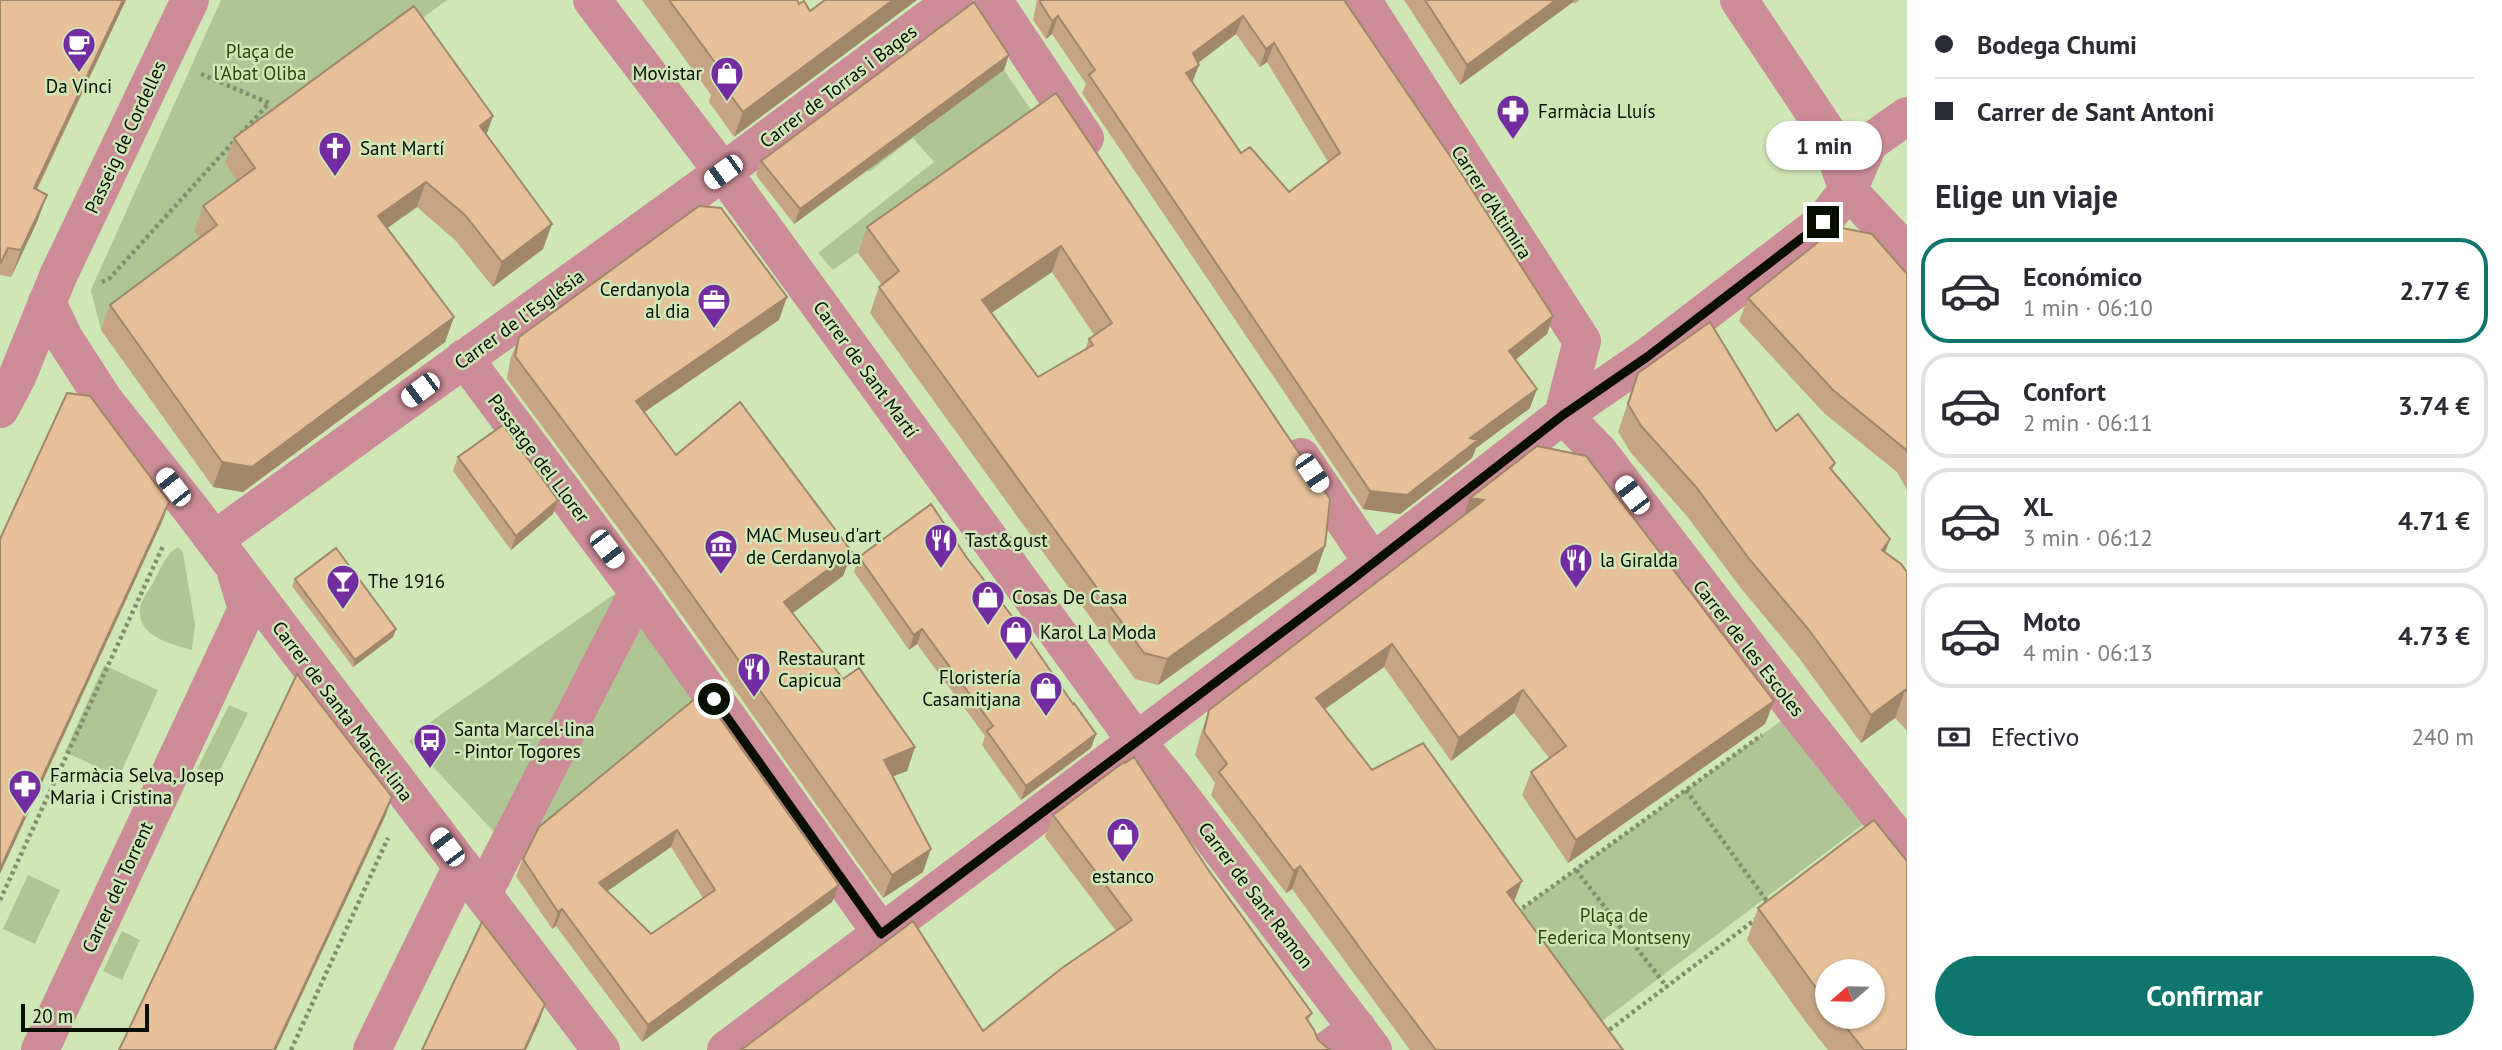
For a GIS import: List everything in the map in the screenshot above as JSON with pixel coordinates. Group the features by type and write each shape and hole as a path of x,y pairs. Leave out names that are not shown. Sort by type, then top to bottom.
{"street":[{"name":"Carrer de Sant Martí","path":"592,0 723,172 1136,741"},
{"name":"Carrer de Torras i Bages","path":"723,172 954,0"},
{"path":"993,0 1101,161"},
{"name":"Carrer d'Altimira","path":"1362,0 1582,341 1563,415"},
{"path":"1740,0 1827,132 1848,190 1907,253"},
{"name":"Passeig de Cordelles","path":"12,385 53,288 186,2"},
{"path":"726,1050 1373,563 1563,415 1647,357 1823,222 1848,190 1869,143 1907,116"},
{"name":"Carrer de l'Església","path":"225,556 464,358 723,172"},
{"name":"Carrer de Santa Marcel·lina","path":"53,288 64,338 85,373 225,556 476,873 601,1050"},
{"name":"Passatge del Llorer","path":"464,358 638,592 881,934"},
{"path":"12,385 85,373"},
{"name":"Carrer de les Escoles","path":"1563,415 1598,452 1907,850"},
{"path":"1280,425 1373,563"},
{"name":"Carrer del Torrent","path":"40,1050 247,609 225,556"},
{"path":"372,1050 638,592"},
{"name":"Carrer de Sant Ramon","path":"1136,741 1180,796 1352,1043"}],"path":[{"path":"98,284 110,278 269,103 199,73"},
{"path":"0,900 169,533"},
{"path":"1516,913 1796,710"},
{"path":"1686,790 1772,907"},
{"path":"291,1050 391,832"},
{"path":"1576,870 1667,987"},
{"path":"1597,1025 1604,1035 1761,915"}],"green space":[{"name":"Plaça de l'Abat Oliba","path":"221,0 447,0 225,163 246,193 194,231 204,245 170,278 101,330 91,290"},
{"path":"1004,70 1040,123 833,270 818,253 934,162 913,138 869,172 854,152"},
{"path":"178,547 183,552 195,625 192,650 157,638 144,626 141,618 143,598 166,558"},
{"path":"619,591 698,710 511,850 409,741 436,718"},
{"path":"104,665 158,690 119,777 65,752"},
{"path":"229,705 248,713 216,778 197,769"},
{"name":"Plaça de Federica Montseny","path":"1796,710 1869,820 1597,1025 1516,913"},
{"path":"28,875 60,890 35,944 3,929"},
{"path":"122,931 140,940 122,980 103,971"}],"building":[{"path":"0,0 123,0 34,188 47,195 21,250 8,248 0,264"},
{"path":"669,0 797,0 799,4 804,1 810,11 825,0 893,0 743,112 718,78 722,72"},
{"path":"1344,0 1456,165 1553,316 1509,351 1537,389 1470,438 1478,440 1407,495 1370,491 1089,75 1095,70 1058,16 1052,21 1040,2","holes":["1243,16 1266,49 1274,43 1340,153 1289,192 1250,147 1241,153 1186,73 1199,65 1193,53"]},
{"path":"1425,0 1556,0 1467,65"},
{"path":"974,2 1009,55 800,209 761,161"},
{"path":"414,6 493,116 480,126 552,224 502,262 465,215 426,182 378,216 454,317 252,467 222,462 110,305 217,225 203,206 255,168 234,138"},
{"path":"1056,93 1330,499 1325,546 1167,659 1144,653 879,287 899,271 867,227","holes":["1061,246 1112,323 1089,339 1093,345 1038,377 982,300"]},
{"path":"699,206 721,208 787,297 636,401 676,455 740,402 852,552 784,602 843,679 859,668 915,747 884,760 931,849 892,875 664,556 515,356 519,337"},
{"path":"1837,227 1872,234 1907,274 1907,452 1833,390 1748,298"},
{"path":"1710,322 1776,431 1798,414 1835,463 1830,468 1890,539 1882,550 1907,572 1907,692 1905,690 1871,715 1809,630 1750,560 1696,487 1641,426 1628,404 1638,373"},
{"path":"67,393 90,396 169,502 0,869 0,539"},
{"path":"503,425 558,500 516,536 458,457"},
{"path":"1537,446 1586,456 1774,701 1576,840 1531,772 1566,746 1523,690 1459,738 1392,644 1316,698 1372,770 1423,743 1522,881 1507,892 1623,1050 1436,1050 1300,866 1294,871 1219,772 1227,764 1204,732 1209,710 1484,500 1470,498"},
{"path":"931,504 967,558 1022,629 1096,734 1026,786 987,731 993,726 922,629 914,635 859,557"},
{"path":"336,548 396,629 355,660 295,579"},
{"path":"297,674 392,797 274,1050 119,1050"},
{"path":"702,693 839,885 648,1025 562,909 558,912 523,859 539,827","holes":["677,830 715,890 651,934 599,883"]},
{"path":"1134,757 1207,868 1312,1013 1306,1018 1318,1040 1330,1050 741,1050 913,921 983,1031 1062,968 1132,920 1053,815"},
{"path":"1874,820 1907,861 1907,1050 1864,1050 1847,1029 1885,1029 1885,959 1815,959 1815,986 1758,908"},
{"path":"482,922 545,1004 524,1050 422,1050"}],"place":[{"name":"Da Vinci","path":"79,74"},
{"name":"Movistar","path":"727,103"},
{"name":"Farmàcia Lluís","path":"1513,141"},
{"name":"Sant Martí","path":"335,178"},
{"name":"Cerdanyola al dia","path":"714,330"},
{"name":"Tast&gust","path":"941,570"},
{"name":"MAC Museu d'art de Cerdanyola","path":"721,576"},
{"name":"la Giralda","path":"1576,590"},
{"name":"The 1916","path":"343,611"},
{"name":"Cosas De Casa","path":"988,627"},
{"name":"Karol La Moda","path":"1016,662"},
{"name":"Restaurant Capicua","path":"754,699"},
{"name":"Floristería Casamitjana","path":"1046,718"},
{"name":"Santa Marcel·lina - Pintor Togores","path":"430,770"},
{"name":"Farmàcia Selva, Josep Maria i Cristina","path":"25,816"},
{"name":"estanco","path":"1123,864"}],"route":[{"path":"714,699 881,934 1349,582 1563,415 1647,357 1823,222"}]}
